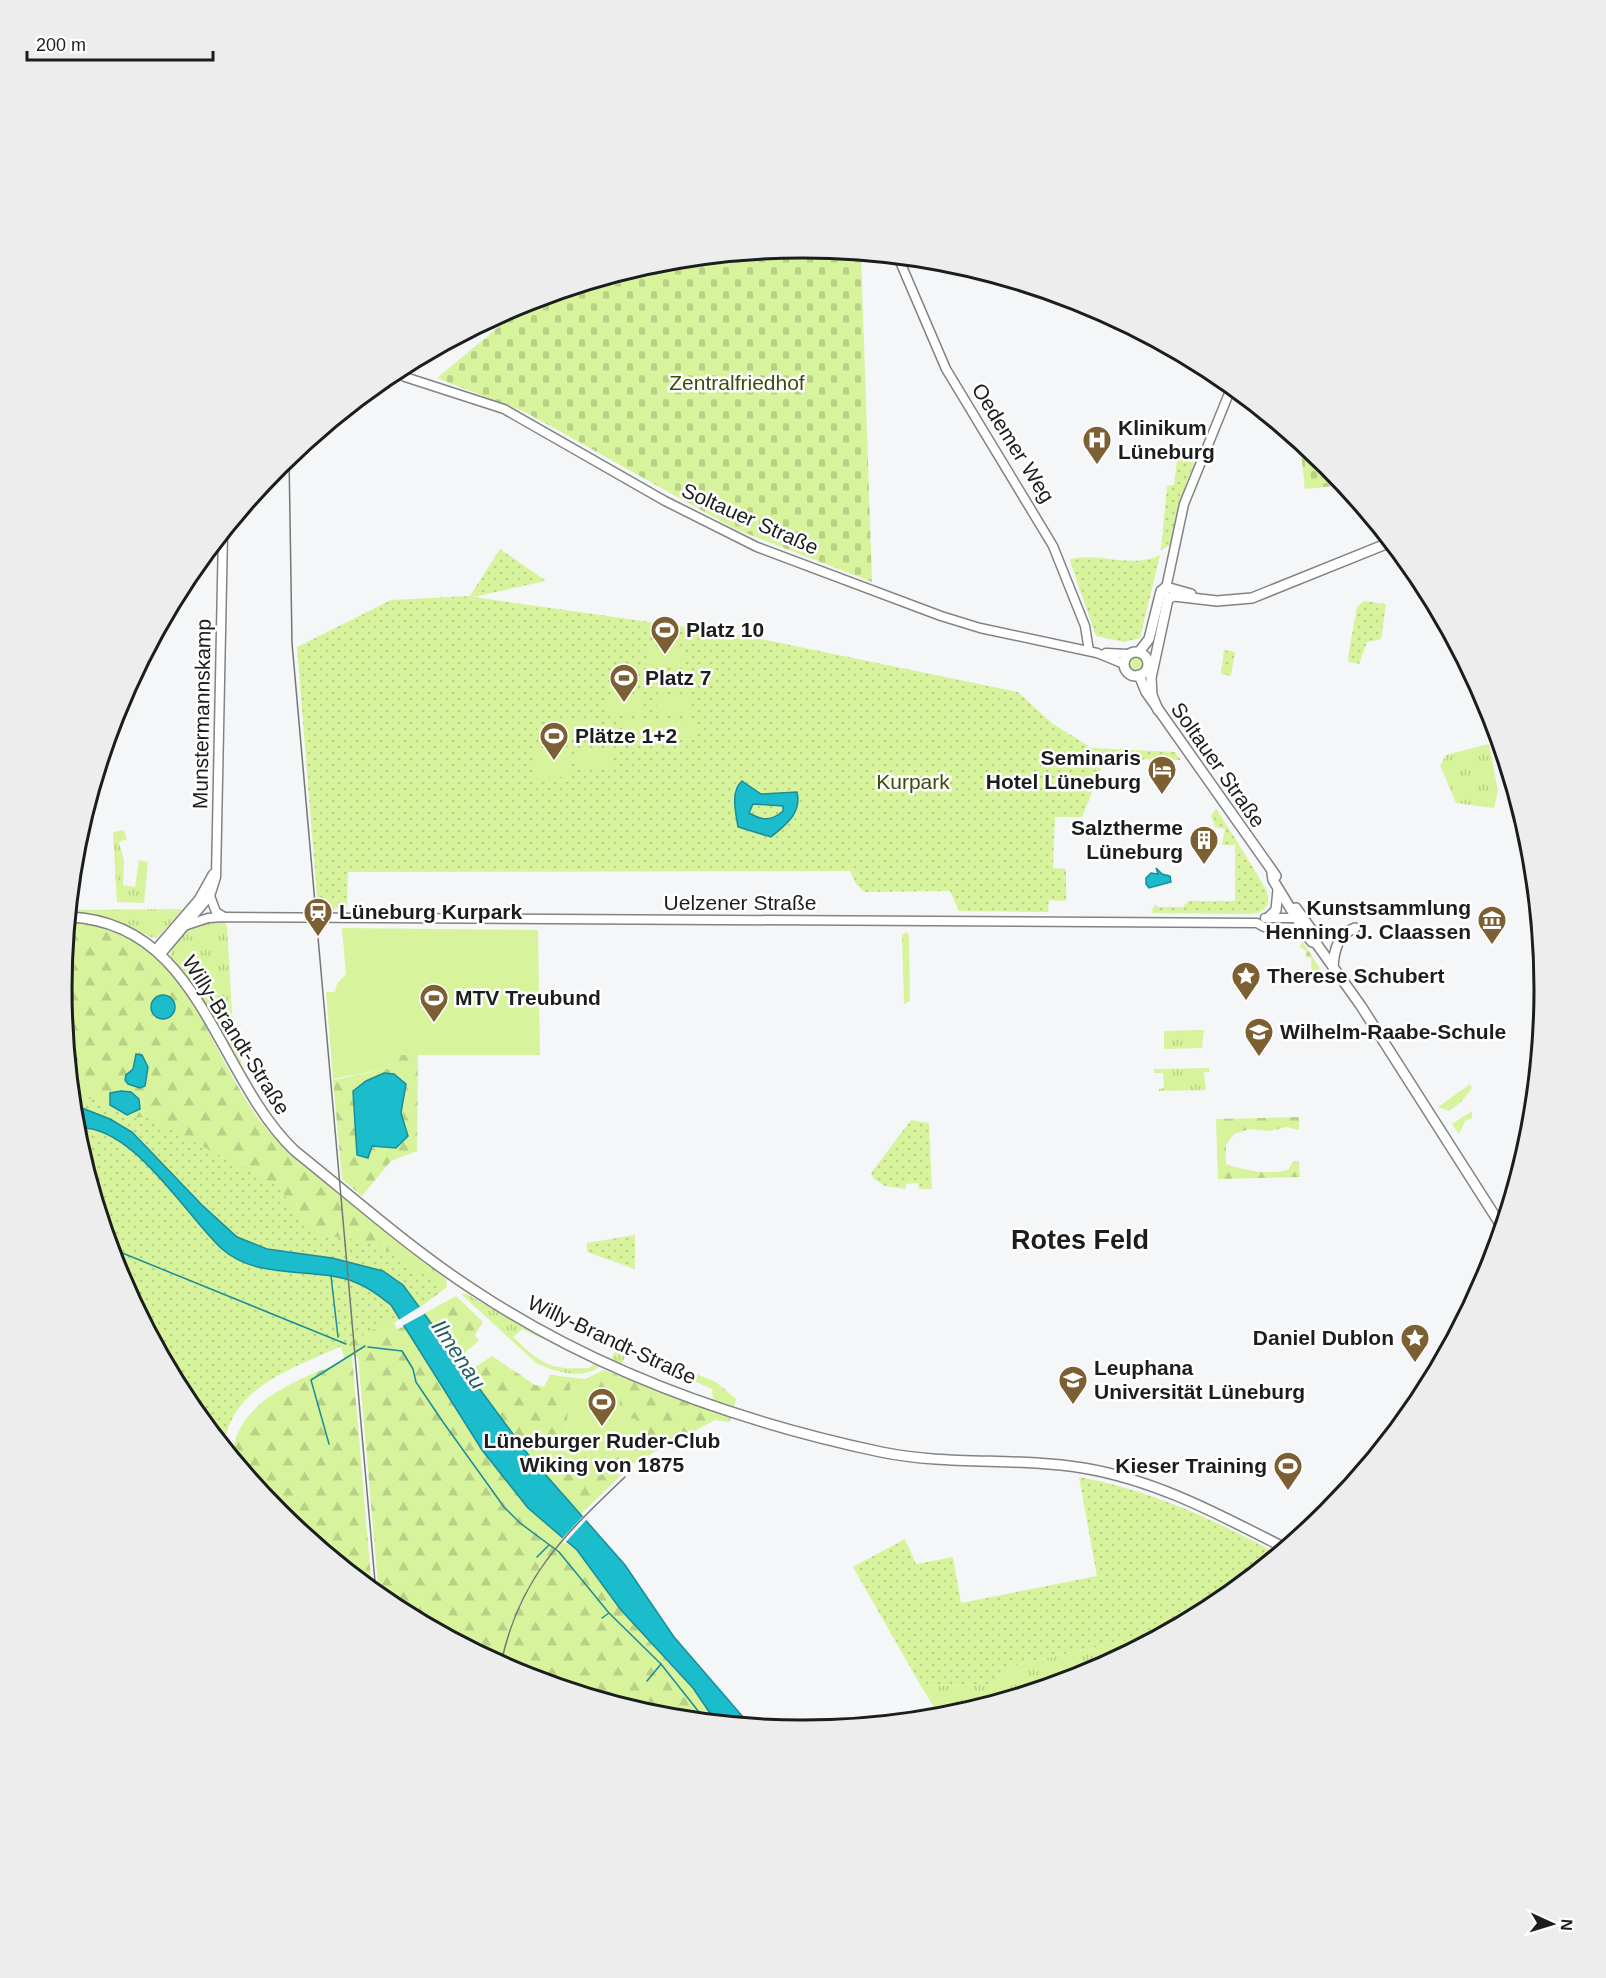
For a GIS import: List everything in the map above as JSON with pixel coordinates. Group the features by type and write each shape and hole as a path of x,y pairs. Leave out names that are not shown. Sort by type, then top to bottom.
{"main road":[{"path":"1138,654 1149,639 1159,594 1168,592 1207,600 1241,600 1270,593 1384,545"},
{"path":"1158,710 1152,695 1151,678 1168,592"},
{"path":"1124,664 1138,654 1159,630"},
{"path":"1138,654 1147,668 1139,675"},
{"name":"Soltauer Straße","path":"1124,664 1129,673 1139,675 1146,692 1272,873 1304,923"},
{"name":"Soltauer Straße","path":"1272,873 1278,888 1304,923"},
{"path":"1268,918 1276,910 1278,888"},
{"name":"Willy-Brandt-Straße","path":"76,918 113,924 140,937 158,951 189,988 275,1132 338,1186 451,1274 516,1316 629,1373 737,1414 876,1451 924,1460 1060,1466 1107,1473 1189,1500 1278,1545"},
{"path":"1304,923 1317,939 1317,943 1477,1184 1497,1218"},
{"path":"1333,967 1337,944 1343,935 1355,928"}],"street":[{"name":"Oedemer Weg","path":"901,265 946,369 1053,546 1093,652"},
{"name":"Soltauer Straße","path":"405,377 504,409 684,511 757,547 960,622 1025,639 1093,652 1138,654"},
{"path":"1168,592 1187,494 1228,395"},
{"name":"Munstermannskamp","path":"158,951 199,911 210,896 216,876 223,544"},
{"name":"Soltauer Straße","path":"1093,652 1124,664"},
{"name":"Munstermannskamp","path":"158,951 205,892 217,859"},
{"path":"210,896 216,912 224,917"},
{"path":"199,911 208,918"},
{"name":"Uelzener Straße","path":"199,911 224,917"},
{"name":"Uelzener Straße","path":"187,925 208,918 224,917 1257,923 1268,918 1304,923"},
{"name":"Uelzener Straße","path":"1257,923 1264,927 1304,923"}],"green space":[{"name":"Zentralfriedhof","path":"803,258 861,261 872,582 735,529 525,412 437,378 504,322 568,297 614,283 708,264"},
{"path":"1179,445 1199,452 1185,486 1172,544 1161,550 1167,486 1174,485"},
{"path":"1301,454 1333,486 1305,489"},
{"name":"Kurpark","path":"500,549 546,581 473,597 736,634 1018,692 1053,724 1092,748 1175,752 1181,760 1105,759 1082,817 1055,817 1053,868 1066,869 1066,901 1049,900 1048,912 959,911 950,891 864,892 856,884 850,871 348,872 347,908 318,909 297,647 391,600 470,596"},
{"path":"1160,555 1140,638 1124,642 1096,636 1071,559 1093,557 1138,561"},
{"path":"1364,601 1386,604 1381,639 1367,642 1359,664 1349,662 1348,657 1357,607"},
{"name":"Platz 10","path":"648,647 683,648 683,665 647,664"},
{"path":"1224,650 1235,652 1231,676 1221,674"},
{"path":"1136,657 1141,659 1143,664 1141,669 1136,671 1131,669 1129,664 1131,659"},
{"path":"655,670 691,670 690,687 655,687"},
{"name":"Platz 7","path":"605,694 643,694 643,713 605,712"},
{"path":"691,695 691,713 656,713 657,696"},
{"path":"600,719 601,738 564,739 564,720"},
{"path":"624,720 660,721 660,740 624,739"},
{"path":"662,721 697,722 697,740 662,740"},
{"path":"559,724 560,734 538,735 537,725"},
{"path":"1489,744 1498,791 1494,808 1456,803 1440,765 1446,755"},
{"name":"Plätze 1+2","path":"571,747 572,777 536,778 535,748"},
{"path":"577,748 611,748 612,767 577,767"},
{"path":"1216,808 1266,890 1268,903 1264,909 1252,914 1151,913 1155,904 1158,907 1183,907 1188,901 1235,901 1235,845 1222,845 1225,829 1215,827 1211,816"},
{"path":"124,830 127,839 119,842 124,860 123,885 135,887 139,860 148,862 144,903 117,902 113,832"},
{"path":"183,909 160,935 153,938 103,916 77,910"},
{"path":"223,920 227,926 232,1013 243,1072 194,986 170,956 177,939 189,928"},
{"path":"76,923 109,928 142,945 169,970 191,1001 249,1104 271,1134 311,1171 446,1279 447,1287 419,1308 403,1285 83,1112 78,1084 72,989","holes":["134,1058 145,1086 140,1088 128,1084 125,1080 133,1069","127,1091 127,1115 113,1108 113,1092"]},
{"name":"MTV Treubund","path":"342,928 538,930 540,1055 398,1055 397,1067 333,1079 326,992 335,992 337,984 346,974"},
{"path":"1468,929 1464,931 1374,930"},
{"path":"906,932 909,935 910,1001 904,1004 902,935"},
{"path":"1302,941 1323,973 1312,981 1311,958 1306,957 1306,951 1300,947"},
{"path":"1204,1030 1202,1048 1164,1049 1164,1031"},
{"path":"397,1055 418,1055 417,1151 391,1161 362,1196 342,1179 333,1080 397,1067","holes":["384,1073 405,1099 401,1113 408,1136 396,1148 372,1146 353,1091 366,1081"]},
{"path":"1209,1068 1209,1072 1204,1072 1206,1090 1159,1091 1164,1088 1163,1073 1154,1073 1154,1069"},
{"path":"1470,1084 1472,1088 1461,1102 1449,1111 1438,1107"},
{"path":"80,1096 98,1101 129,1118 146,1117 267,1180 276,1182 307,1226 322,1235 377,1243 444,1288 360,1337 271,1380 254,1392 240,1407 230,1424 226,1438 195,1395 147,1312 111,1224 97,1178"},
{"path":"1472,1111 1472,1118 1465,1121 1459,1134 1452,1124"},
{"path":"1299,1117 1299,1130 1286,1127 1270,1131 1249,1129 1234,1134 1226,1145 1226,1164 1249,1170 1275,1172 1289,1169 1293,1161 1299,1161 1300,1177 1218,1179 1216,1119"},
{"path":"911,1120 929,1123 932,1189 919,1189 918,1183 906,1184 906,1189 885,1186 873,1178 871,1173"},
{"path":"635,1235 635,1269 587,1252 587,1243"},
{"path":"461,1294 467,1294 523,1327 585,1357 522,1329 513,1337 531,1354 546,1363 564,1368 589,1368 594,1364 599,1367 576,1374 560,1372 536,1363"},
{"path":"325,1295 391,1305 400,1319 394,1323 397,1329 406,1326 482,1450 528,1508 577,1550 621,1610 693,1688 711,1714 660,1706 614,1695 523,1664 437,1622 378,1583 358,1356 352,1356 371,1578 321,1539 286,1506 233,1447 238,1433 246,1419 270,1397 300,1380 345,1360"},
{"path":"456,1296 483,1322 475,1335 479,1341 462,1355 475,1367 492,1356 535,1385 544,1387 550,1375 585,1379 604,1370 731,1418 729,1422 715,1420 634,1463 581,1514 544,1474 564,1451 588,1450 606,1457 620,1444 644,1435 633,1424 636,1419 618,1418 606,1394 571,1383 566,1433 545,1459 530,1457 423,1314"},
{"path":"629,1346 716,1382 736,1399 734,1407 713,1400 712,1389 628,1352 621,1364 611,1359 616,1349"},
{"name":"Lüneburger Ruder-Club Wiking von 1875","path":"578,1381 603,1388 606,1394 620,1394 619,1418 636,1419 634,1424 644,1435 620,1444 606,1457 588,1450 564,1451 544,1474 530,1457 545,1459 566,1433 571,1383"},
{"path":"1079,1477 1158,1498 1230,1529 1271,1550 1209,1597 1139,1638 1011,1666 1001,1678 988,1685 921,1686 853,1567 905,1539 916,1564 953,1557 961,1603 1097,1576"},
{"path":"1139,1638 1083,1664 1038,1681 946,1706 934,1708 921,1686 988,1685 1001,1678 1011,1666"}],"water":[{"path":"742,781 761,794 797,792 795,813 771,837 738,827 735,797 738,785","holes":["753,804 783,806 783,811 771,818 763,819 749,813"]},
{"path":"1156,868 1162,874 1170,876 1171,882 1149,888 1146,878 1151,873 1158,874"},
{"path":"163,995 171,999 175,1007 171,1015 163,1019 155,1015 151,1007 155,999"},
{"path":"136,1054 142,1055 148,1067 145,1086 140,1088 128,1084 125,1080 126,1075 133,1069"},
{"path":"384,1073 394,1074 406,1084 401,1113 408,1136 396,1148 372,1146 368,1158 357,1155 353,1091 366,1081"},
{"path":"131,1092 139,1099 140,1109 127,1115 110,1105 110,1093"},
{"path":"82,1108 110,1119 132,1132 202,1205 237,1237 267,1249 332,1258 383,1271 403,1285 530,1457 625,1565 674,1637 743,1717 711,1714 693,1688 621,1610 577,1550 528,1508 482,1450 391,1305 357,1283 323,1275 270,1270 237,1259 222,1249 137,1155 117,1139 96,1130 86,1129"}],"pier":[{"path":"421,1306 426,1313 402,1326 397,1321"},
{"path":"585,1514 588,1518 564,1544 561,1540"}],"waterway":[{"path":"122,1253 346,1344"},
{"path":"331,1276 338,1337"},
{"path":"329,1444 311,1380 365,1346"},
{"path":"368,1347 402,1351 413,1369 416,1382 504,1507 520,1523 559,1552 609,1613 661,1664 699,1713"},
{"path":"537,1557 549,1545"},
{"path":"602,1618 609,1613"},
{"path":"647,1681 661,1664"}],"railway":[{"path":"289,469 292,643 375,1581"},
{"path":"503,1655 519,1607 546,1560 582,1519 625,1477"}],"place":[{"name":"Klinikum Lüneburg","path":"1097,466"},
{"name":"Platz 10","path":"665,656"},
{"name":"Platz 7","path":"624,704"},
{"name":"Plätze 1+2","path":"554,762"},
{"name":"Seminaris Hotel Lüneburg","path":"1162,796"},
{"name":"Salztherme Lüneburg","path":"1204,866"},
{"name":"Lüneburg Kurpark","path":"318,938"},
{"name":"Kunstsammlung Henning J. Claassen","path":"1492,946"},
{"name":"Therese Schubert","path":"1246,1002"},
{"name":"MTV Treubund","path":"434,1024"},
{"name":"Wilhelm-Raabe-Schule","path":"1259,1058"},
{"name":"Daniel Dublon","path":"1415,1364"},
{"name":"Leuphana Universität Lüneburg","path":"1073,1406"},
{"name":"Lüneburger Ruder-Club Wiking von 1875","path":"602,1428"},
{"name":"Kieser Training","path":"1288,1492"}],"district":[{"name":"Rotes Feld","path":"1080,1240"}],"water label":[{"name":"Ilmenau","path":"459,1354"}]}
